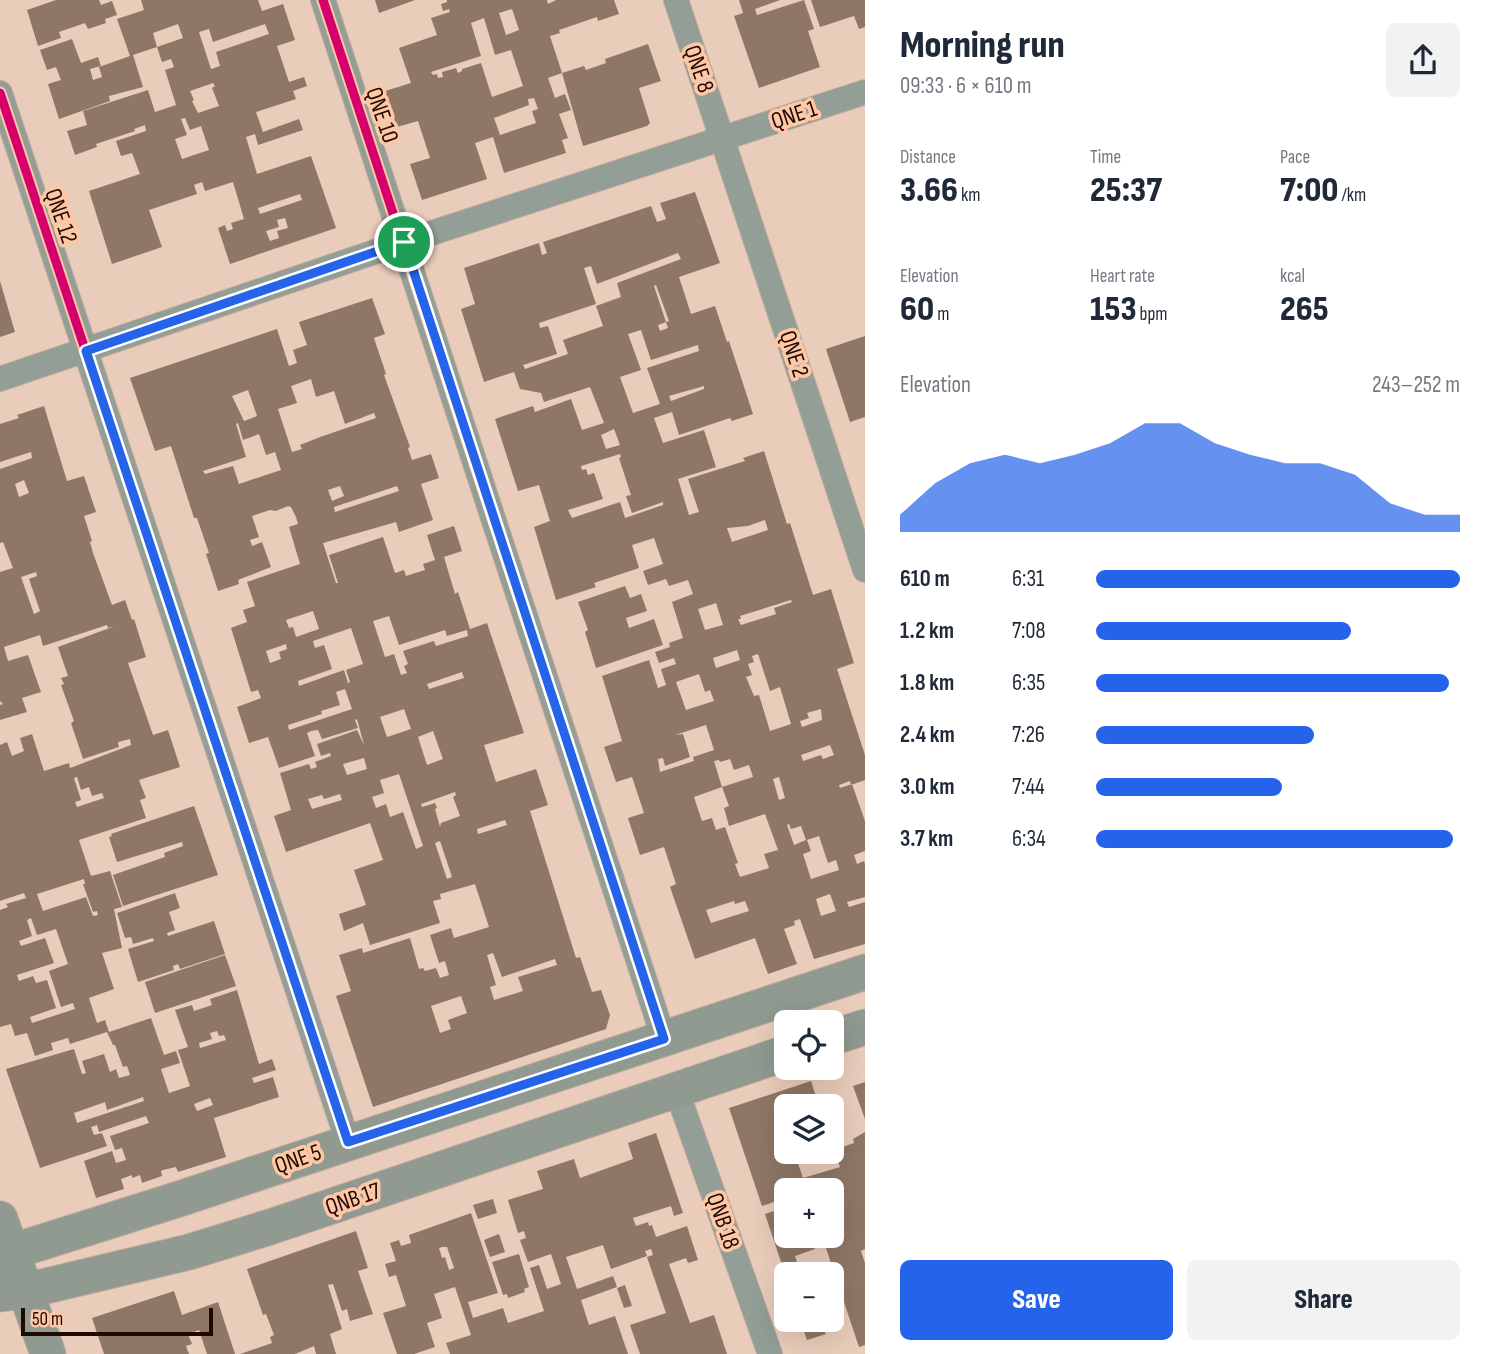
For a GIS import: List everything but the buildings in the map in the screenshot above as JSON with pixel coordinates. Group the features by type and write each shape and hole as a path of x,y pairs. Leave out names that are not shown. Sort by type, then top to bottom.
{"main road":[{"name":"QNE 5","path":"6,1255 865,972"},
{"path":"844,1034 865,1027"},
{"name":"QNB 17","path":"13,1292 189,1252 270,1227 774,1057"},
{"path":"252,1175 248,1188 251,1207 258,1220 270,1227"},
{"path":"179,1199 204,1202 212,1217 208,1229 189,1252"},
{"path":"0,1219 13,1292 48,1354"}],"street":[{"name":"QNE 10","path":"323,0 664,1039"},
{"name":"QNE 8","path":"676,0 722,137"},
{"name":"QNE 1","path":"0,379 404,242 865,92"},
{"name":"QNE 12","path":"0,93 348,1142"},
{"name":"QNE 2","path":"722,137 865,570"},
{"name":"QNB 18","path":"676,1089 769,1354"}],"cycle path":[{"path":"323,0 664,1039"},
{"path":"0,93 348,1142"}],"route":[{"path":"404,242 664,1039 348,1142 86,351 404,242"}]}
